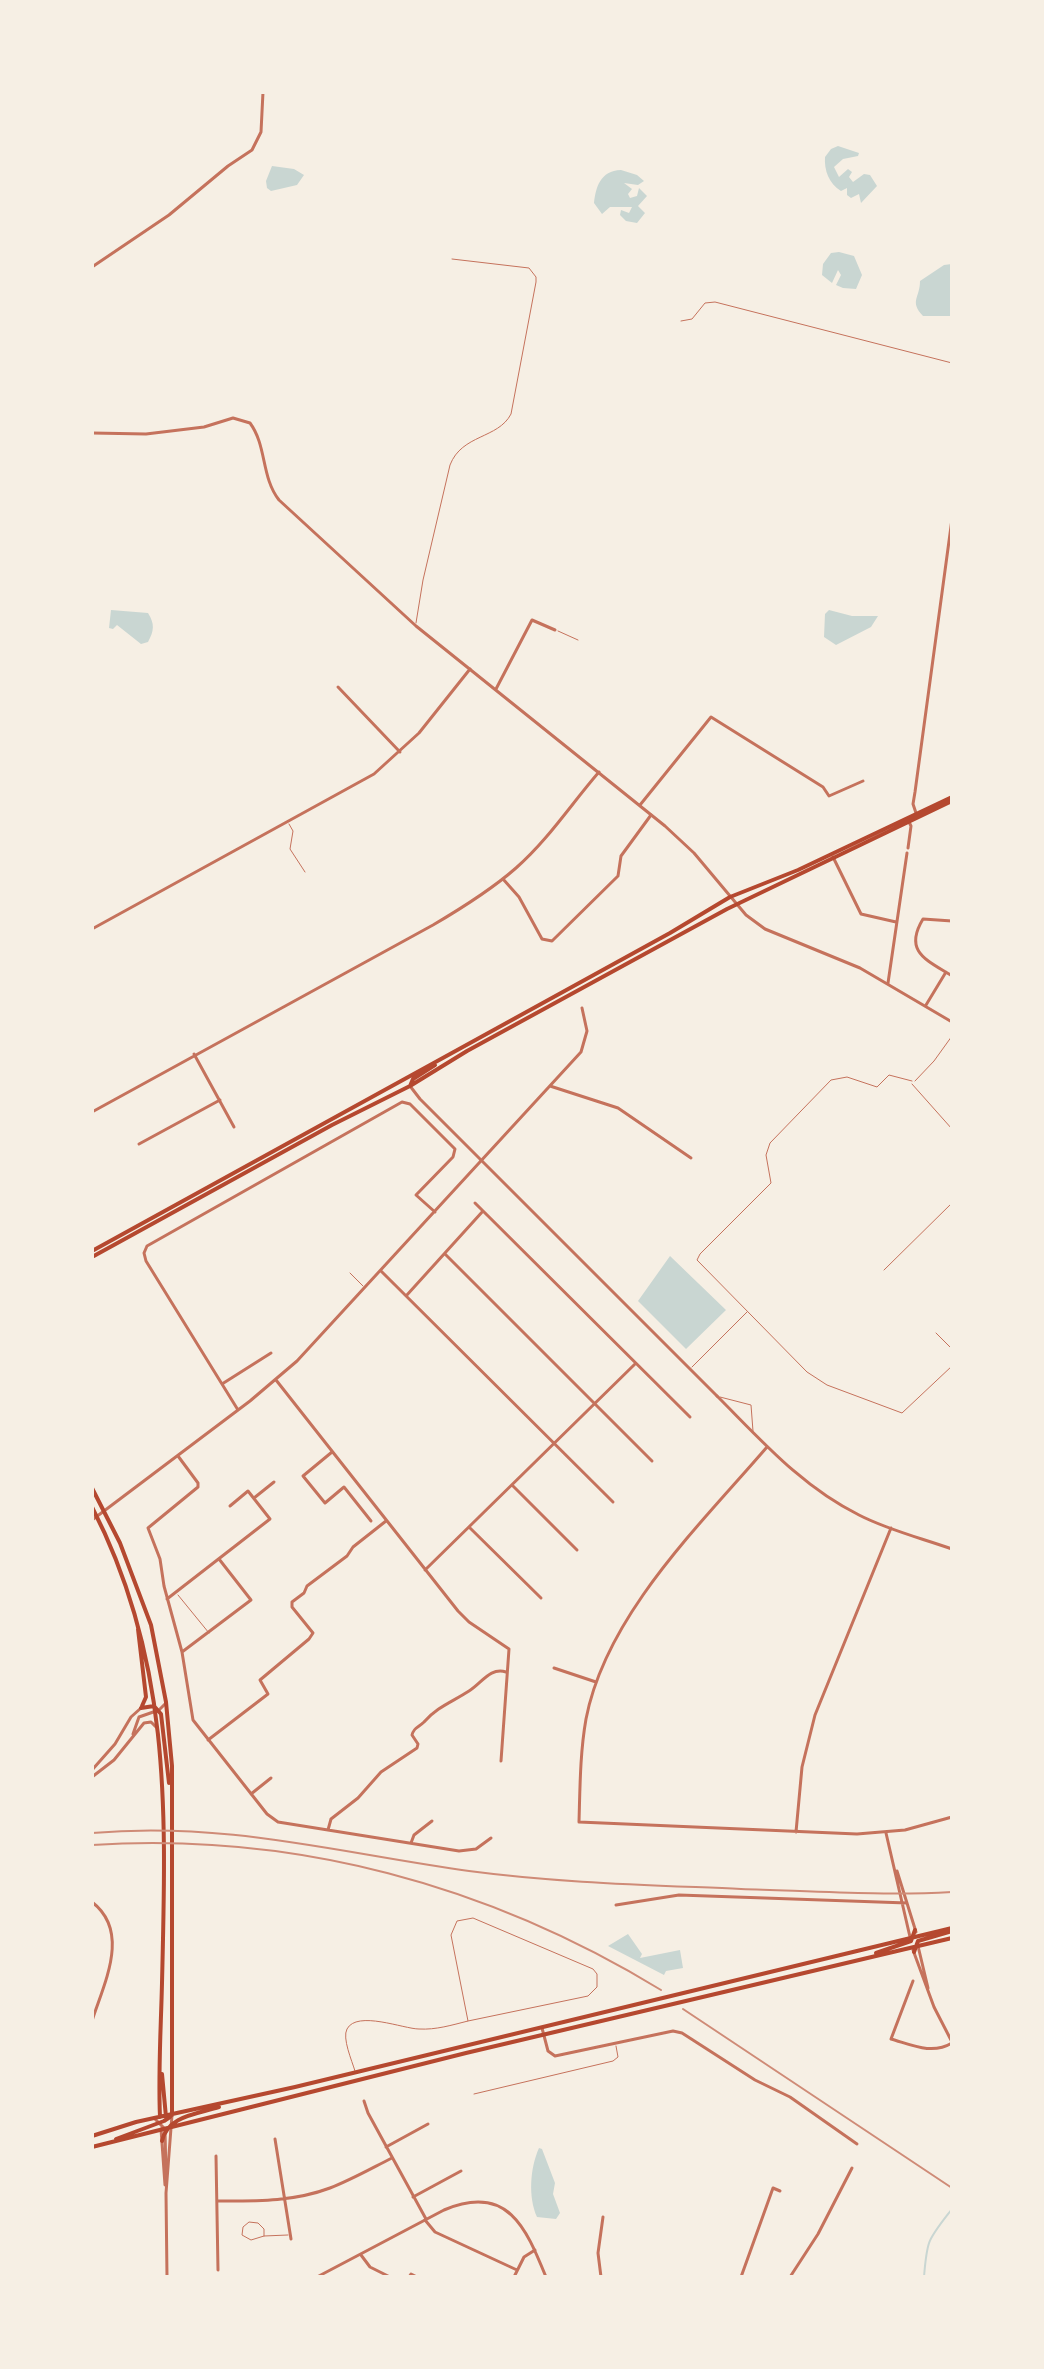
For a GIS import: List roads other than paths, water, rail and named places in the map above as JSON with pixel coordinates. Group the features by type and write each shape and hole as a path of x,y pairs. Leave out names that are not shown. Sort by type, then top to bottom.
{"main road":[{"path":"92,1251 730,897 798,870 952,799"},
{"path":"92,1257 332,1125 410,1086 467,1051 736,904 917,816"},
{"path":"410,1086 413,1079 465,1046"},
{"path":"397,1083 410,1086"},
{"path":"92,1488 131,1569 151,1625 166,1702 172,1805 166,2122 162,2141"},
{"path":"92,1507 94,1518 119,1564 138,1618 172,1805"},
{"path":"138,1618 146,1697 141,1708 156,1710"},
{"path":"156,1710 165,1824 160,2056 166,2122"},
{"path":"92,2136 358,2081 859,1960 952,1930"},
{"path":"92,2147 244,2099 355,2072 815,1963 914,1941 952,1938"}],"street":[{"path":"92,267 169,215 220,172 252,150 261,132 263,92"},
{"path":"92,433 139,434 204,427 233,418 246,421 256,433 269,486 279,500 416,626 651,814 694,853 749,919 888,983 952,1022"},
{"path":"917,816 913,804 952,519"},
{"path":"496,689 532,620 555,630"},
{"path":"92,929 374,774 400,752 470,669"},
{"path":"338,687 400,752"},
{"path":"640,805 711,717 823,787 829,796 863,781"},
{"path":"92,1112 452,914 503,879 535,849 599,772"},
{"path":"503,879 519,897 542,939 552,941 618,876 621,856 651,814"},
{"path":"888,983 908,851 909,822"},
{"path":"833,857 861,914 896,922"},
{"path":"952,921 923,919 916,948 918,954 952,976"},
{"path":"926,1005 946,972"},
{"path":"94,1518 238,1410 312,1346 583,1049 587,1024 582,1008"},
{"path":"194,1054 234,1127"},
{"path":"410,1086 800,1478 862,1517 952,1549"},
{"path":"550,1086 618,1108 691,1158"},
{"path":"139,1144 220,1100"},
{"path":"238,1410 146,1261 144,1253 147,1246 405,1102 455,1149 453,1157 416,1195 435,1212"},
{"path":"475,1203 690,1417"},
{"path":"406,1296 483,1211"},
{"path":"445,1254 652,1461"},
{"path":"381,1271 613,1502"},
{"path":"222,1384 271,1353"},
{"path":"425,1570 635,1364"},
{"path":"276,1380 469,1622 509,1649 501,1761"},
{"path":"767,1447 633,1608 615,1638 596,1682 586,1717 579,1822 857,1834 886,1833 952,1817"},
{"path":"332,1452 303,1476 325,1503 344,1487 371,1521"},
{"path":"177,1456 198,1487 148,1528 160,1559 182,1652 193,1720 251,1794 273,1820 467,1851 484,1845 491,1838"},
{"path":"254,1498 274,1482"},
{"path":"512,1485 577,1550"},
{"path":"167,1599 270,1519 248,1491 230,1506"},
{"path":"208,1740 268,1694 260,1680 313,1633 292,1607 292,1602 304,1593 307,1586 387,1521"},
{"path":"469,1527 541,1598"},
{"path":"796,1832 800,1779 815,1715 891,1528"},
{"path":"182,1652 251,1600 219,1559"},
{"path":"554,1668 596,1682"},
{"path":"328,1830 331,1819 358,1798 381,1772 417,1748 413,1730 427,1716 466,1693 490,1674 500,1670 506,1672"},
{"path":"132,1738 139,1717 166,1702"},
{"path":"92,1768 124,1733 134,1713 141,1708"},
{"path":"92,1777 114,1760 145,1723 152,1722 156,1727"},
{"path":"251,1794 271,1778"},
{"path":"411,1843 414,1835 432,1821"},
{"path":"886,1833 901,1903 929,1992 952,2043 942,2048 927,2049 891,2039 913,1981"},
{"path":"893,1862 907,1903 929,1992"},
{"path":"616,1905 679,1895 907,1903"},
{"path":"92,1902 106,1915 114,1943 92,2021"},
{"path":"542,2028 548,2049 554,2055 673,2031 686,2034 755,2080 790,2097 857,2144"},
{"path":"364,2101 425,2220 435,2232 517,2270"},
{"path":"166,2122 167,2277"},
{"path":"386,2147 428,2124"},
{"path":"275,2139 290,2237"},
{"path":"162,2141 166,2193"},
{"path":"216,2156 218,2270"},
{"path":"217,2201 285,2200 328,2189 392,2158"},
{"path":"792,2276 852,2168"},
{"path":"413,2197 461,2171"},
{"path":"741,2277 773,2188 780,2191"},
{"path":"317,2277 460,2204 491,2205 517,2220 528,2233 546,2277"},
{"path":"601,2277 598,2253 603,2217"},
{"path":"514,2277 524,2257 535,2250"},
{"path":"361,2255 370,2267 390,2277"},
{"path":"409,2277 411,2274 417,2277"}],"lane":[{"path":"416,626 423,580 450,465 458,449 505,423 511,414 536,282 529,268 452,259"},
{"path":"681,321 692,319 705,303 715,302 952,363"},
{"path":"555,630 578,640"},
{"path":"287,822 293,831 290,849 305,872"},
{"path":"952,1036 917,1080 889,1075 877,1087 847,1077 831,1080 770,1143 766,1155 771,1183 700,1254 698,1262 813,1377 898,1412 908,1409 952,1366"},
{"path":"912,1081 914,1088 952,1129"},
{"path":"884,1270 952,1203"},
{"path":"350,1273 365,1288"},
{"path":"690,1369 747,1312"},
{"path":"936,1333 952,1349"},
{"path":"717,1396 751,1405 753,1432"},
{"path":"176,1593 209,1633"},
{"path":"358,2081 346,2034 353,2023 378,2021 418,2029 437,2028 588,1996 597,1987 597,1974 593,1969 487,1924 463,1918 457,1921 451,1935 468,2021"},
{"path":"474,2094 616,2060 615,2043"},
{"path":"264,2236 260,2224 249,2222 243,2227 242,2235 248,2240 264,2236 290,2237"}],"waterway":[{"path":"924,2277 930,2240 952,2209"}],"tram line":[{"path":"92,1833 141,1830 235,1835 469,1871 571,1881 846,1893 952,1892"}],"railway":[{"path":"92,1845 168,1843 242,1847 316,1857 388,1873 528,1921 595,1953 661,1990"},
{"path":"683,2009 952,2188"}]}
